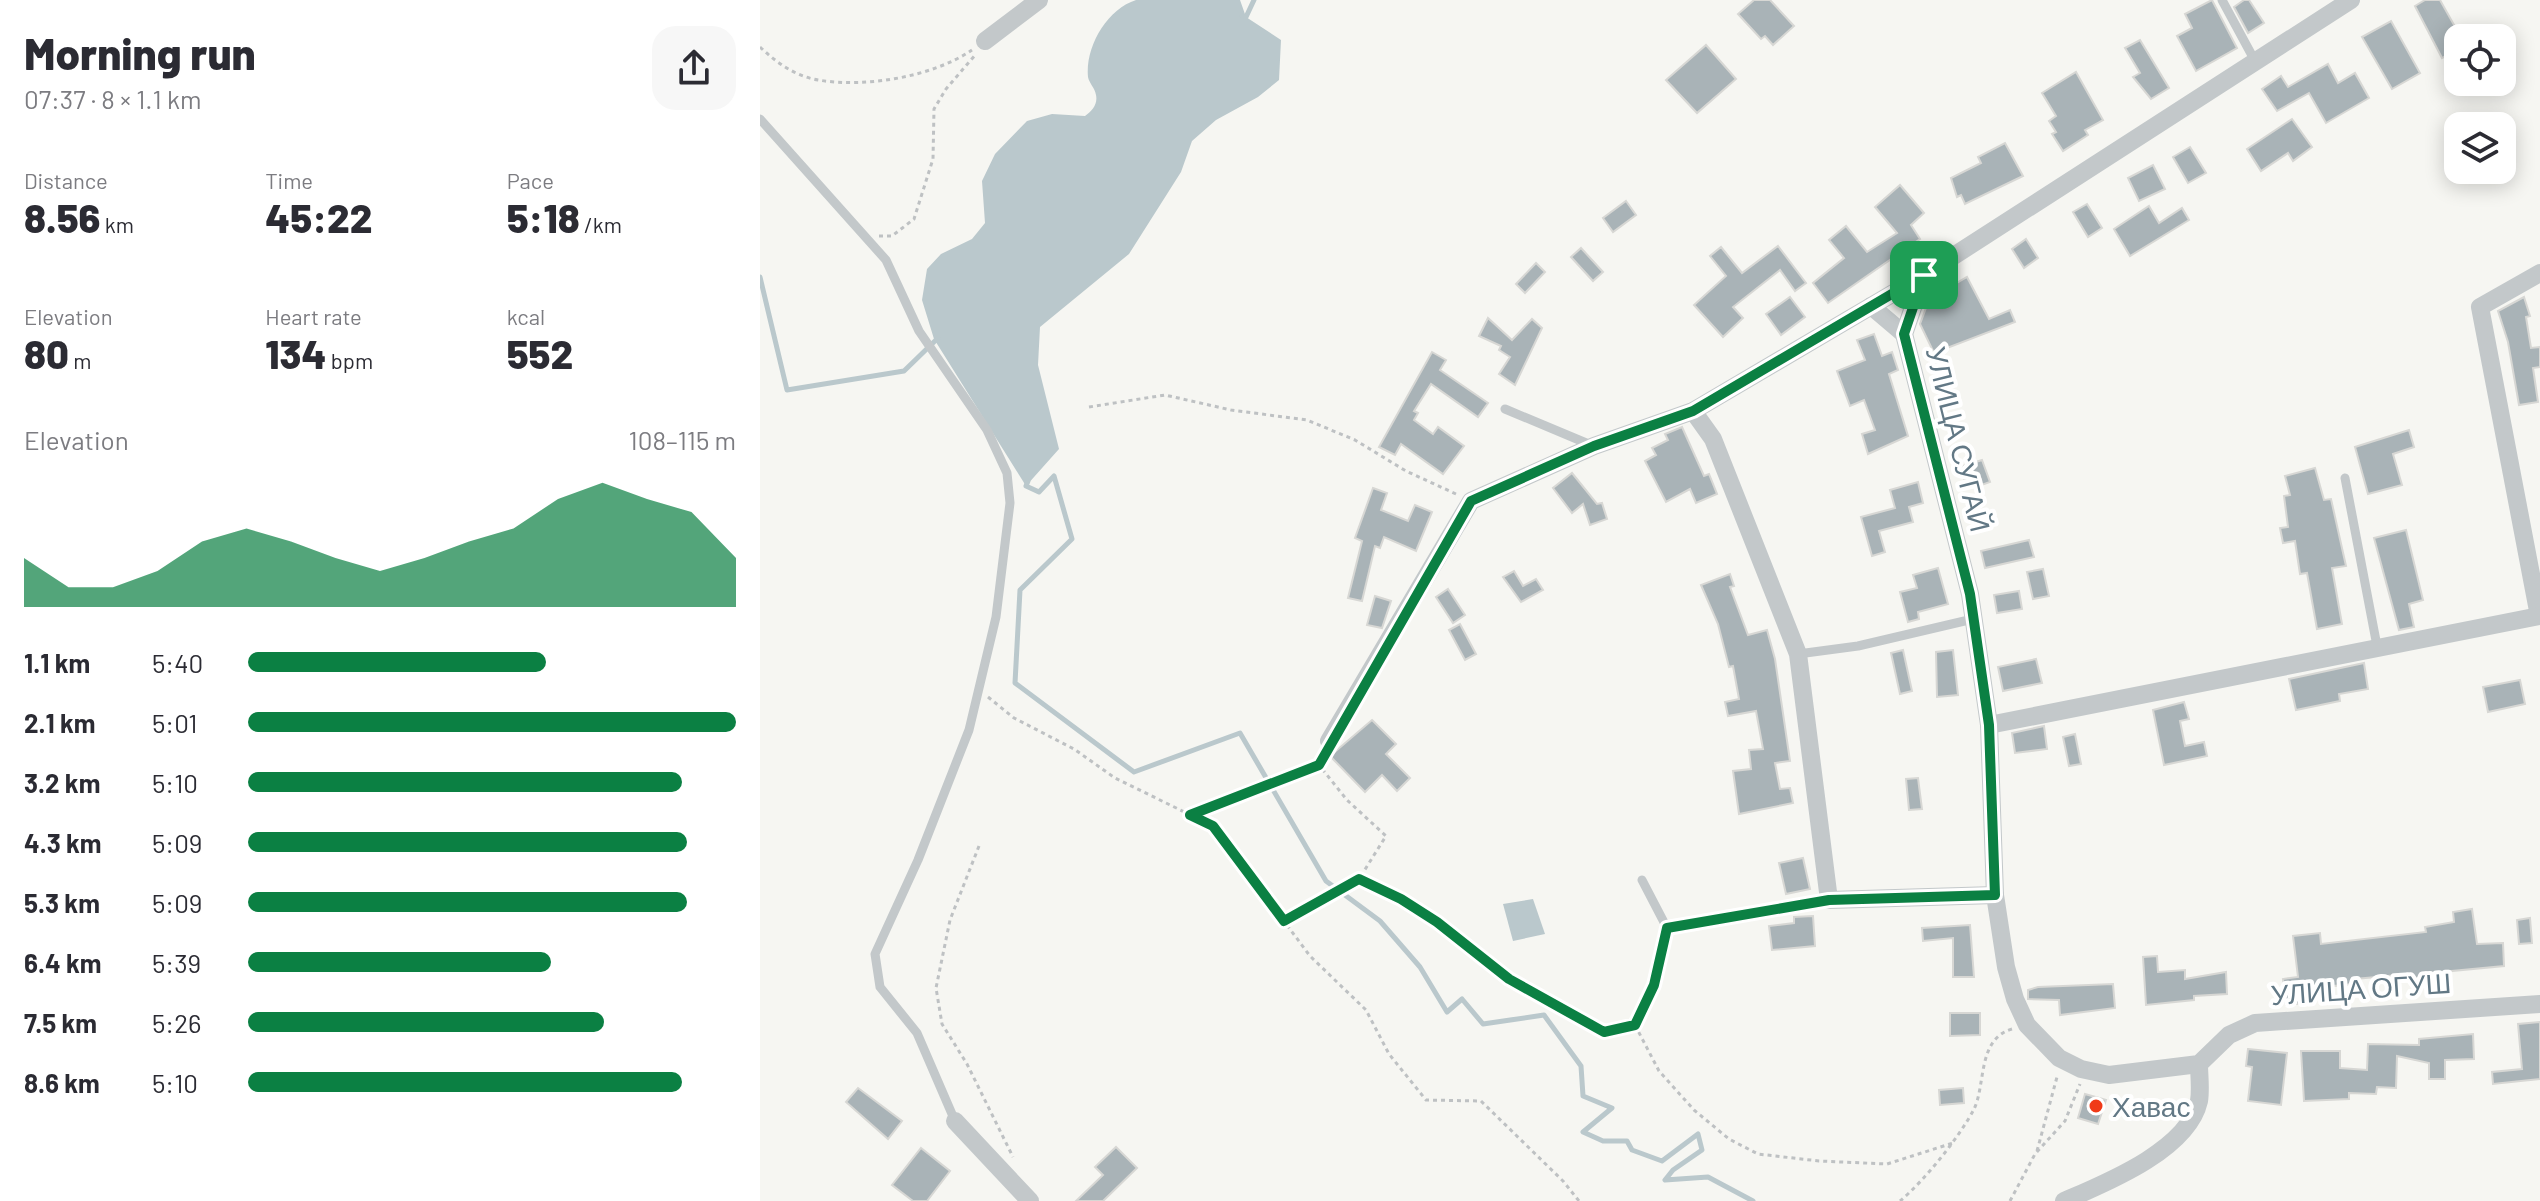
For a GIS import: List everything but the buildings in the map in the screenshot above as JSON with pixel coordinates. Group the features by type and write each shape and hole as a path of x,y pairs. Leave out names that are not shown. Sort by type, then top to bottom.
{"street":[{"path":"985,41 1039,0"},
{"path":"1329,741 1471,501 1594,446 1693,411 1924,275 2351,0"},
{"path":"1989,725 2377,646 2539,617 2480,307 2540,273"},
{"name":"УЛИЦА СУГАЙ","path":"1924,275 1904,334 1973,619 1989,725 1995,895 2006,967 2027,1025"},
{"path":"1871,306 1904,334"},
{"path":"1693,411 1713,439 1798,654 1829,900 1995,895"},
{"name":"УЛИЦА ОГУШ","path":"2199,1064 2229,1035 2255,1023 2540,1004"},
{"path":"2027,1025 2041,1044 2081,1069 2109,1075 2199,1064 2199,1102 2175,1141 2106,1183 2064,1201"},
{"path":"955,1121 1030,1201"}],"lane":[{"path":"2222,0 2255,61"},
{"path":"760,119 886,260 932,353 987,430 1007,473 1010,503 996,617 978,690 957,759 875,954 880,987 917,1033 955,1121"},
{"path":"1505,409 1594,446"},
{"path":"2345,478 2377,646"},
{"path":"1798,654 1858,646 1973,619"},
{"path":"1642,880 1667,928 1829,900"}],"path":[{"path":"760,47 781,67 817,80 863,81 949,65 985,41"},
{"path":"871,241 882,234 892,236 914,219 933,159 934,109 985,41"},
{"path":"1089,407 1165,395 1231,410 1307,420 1355,440 1406,471 1471,501"},
{"path":"978,690 1014,718 1074,749 1115,778 1213,826 1310,956 1366,1010 1389,1054 1426,1100 1481,1101 1579,1201"},
{"path":"1190,815 1319,765 1329,741"},
{"path":"1284,921 1329,893 1359,879 1386,836 1347,800 1319,765"},
{"path":"979,846 950,920 936,988 942,1024 967,1064 1013,1158"},
{"path":"1359,879 1401,899 1509,979 1575,1018 1604,1032 1635,1025"},
{"path":"1635,1025 1654,985 1667,928"},
{"path":"1635,1025 1659,1071 1694,1110 1729,1139 1758,1154 1887,1164 1953,1143"},
{"path":"1900,1201 1953,1143 1975,1106 1989,1048 2005,1031 2027,1025"},
{"path":"2010,1201 2035,1154 2054,1098 2059,1058"},
{"path":"2035,1154 2065,1121 2079,1092 2081,1069"}],"shaded area":[{"path":"1136,0 1240,0 1246,17 1281,40 1279,80 1258,97 1216,120 1192,141 1181,172 1129,254 1040,327 1038,365 1059,449 1026,486 934,339 922,300 927,269 941,254 972,239 985,223 982,181 995,154 1027,121 1052,114 1085,116 1092,110 1096,98 1088,77 1088,65 1094,42 1107,20"},
{"path":"1533,899 1545,934 1513,941 1503,904"}],"waterway":[{"path":"1242,16 1246,17 1254,0"},
{"path":"760,277 787,390 904,371 938,338"},
{"path":"1028,481 1026,486 1039,492 1054,476 1072,539 1020,590 1015,683 1134,772 1240,733 1326,881 1380,921 1420,967 1447,1012 1462,999 1483,1024 1544,1015 1581,1066 1583,1096 1612,1108 1583,1132 1603,1141 1627,1141 1632,1150 1662,1161 1698,1134 1702,1150 1673,1170 1665,1180 1708,1177 1753,1201"}],"place":[{"name":"Хавас","path":"2096,1106"}],"route":[{"path":"1924,275 1904,334 1970,594 1989,725 1995,895 1829,900 1667,928 1654,985 1635,1025 1604,1032 1509,979 1477,957 1437,922 1401,899 1359,879 1329,893 1284,921 1213,826 1190,815 1319,765 1329,741 1471,501 1594,446 1693,411 1924,275"}]}
